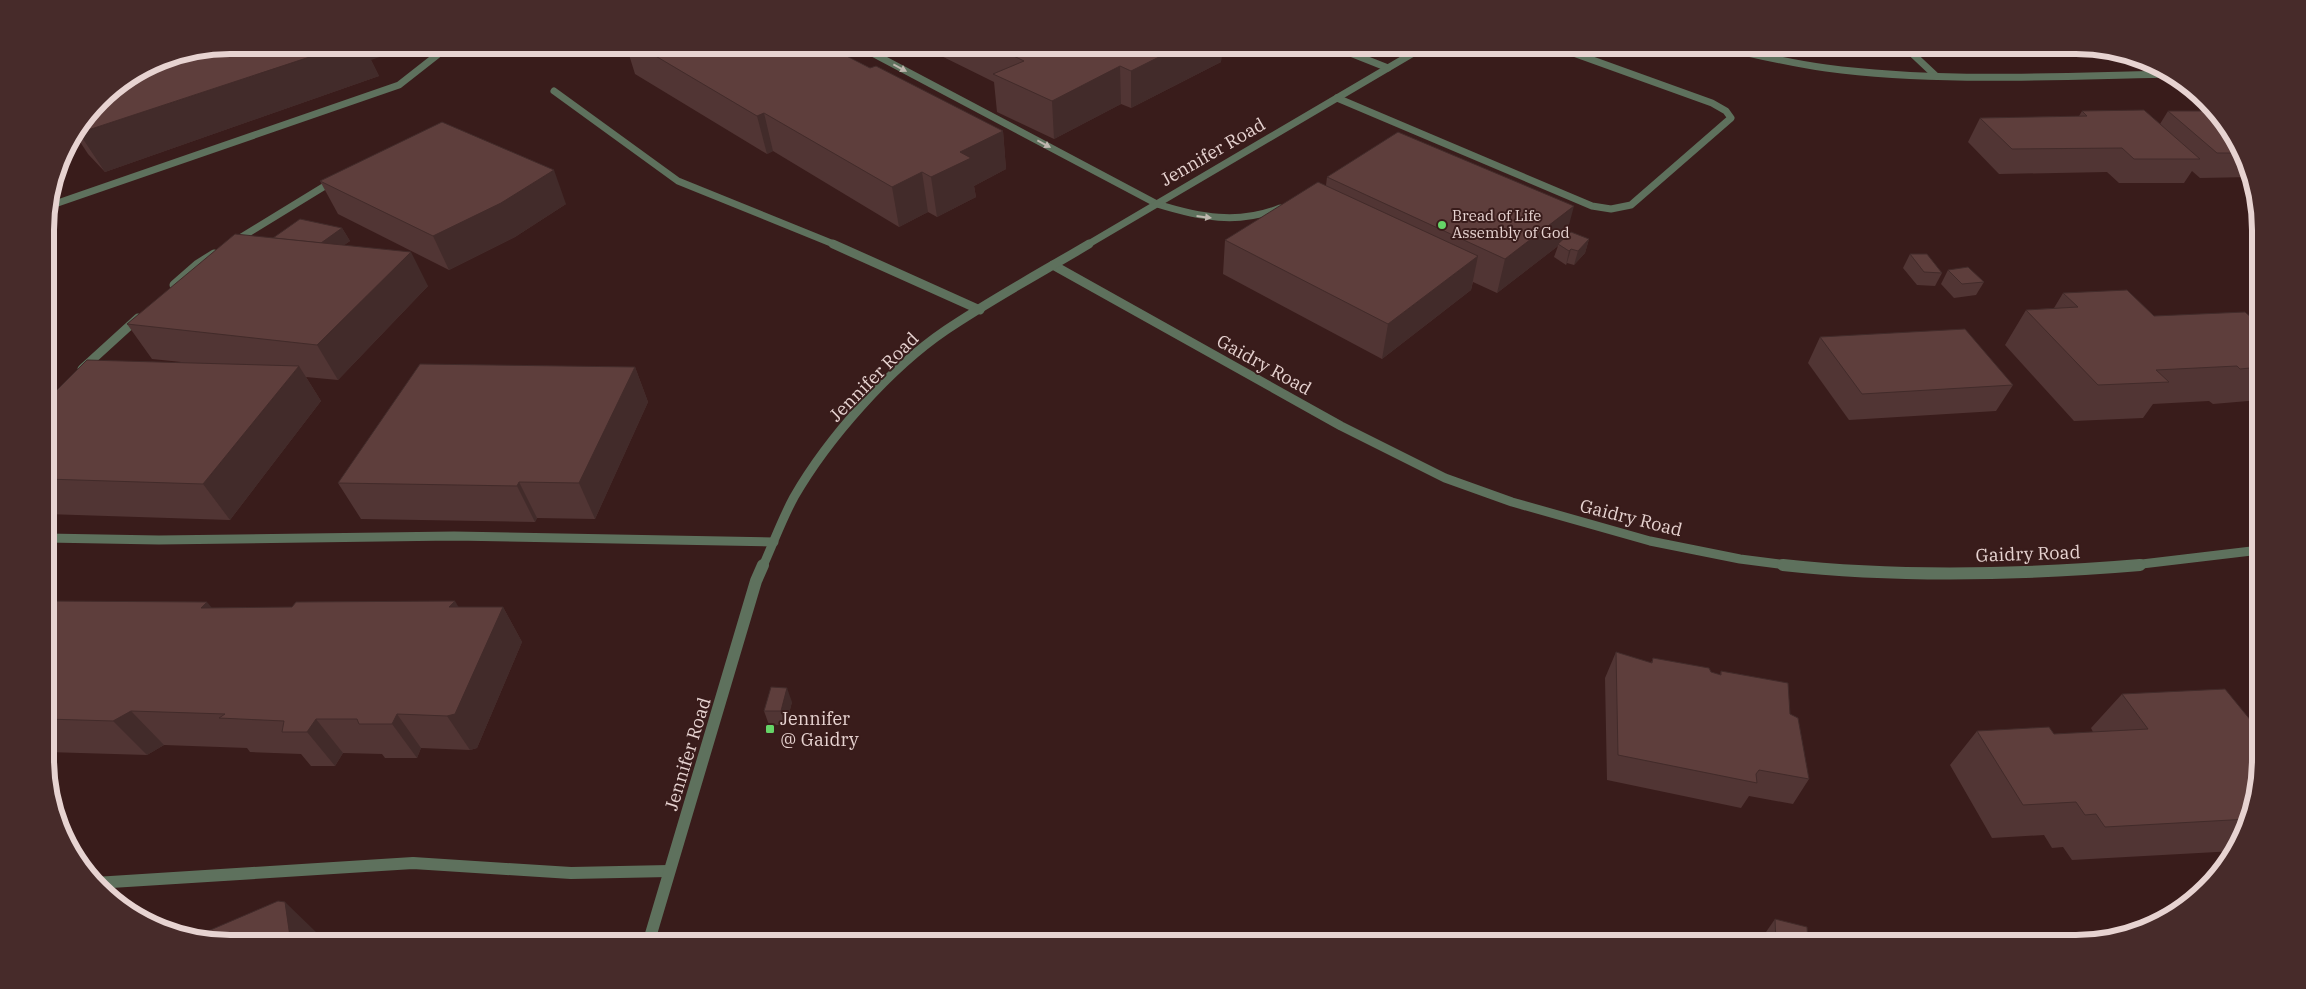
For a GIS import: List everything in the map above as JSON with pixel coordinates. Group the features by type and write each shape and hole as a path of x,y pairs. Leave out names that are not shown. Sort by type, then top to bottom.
{"street":[{"path":"56,203 399,85 439,54"},
{"path":"874,54 1157,204 1192,215 1226,219 1272,212 1290,203"},
{"path":"1353,54 1388,68"},
{"name":"Jennifer Road","path":"651,935 756,581 794,498 817,462 860,408 912,356 946,330 1412,54"},
{"path":"1337,98 1592,206 1606,210 1619,210 1631,205 1730,118 1726,110 1712,103 1576,54"},
{"path":"1751,54 1823,69 1881,74 1936,76 2158,74"},
{"path":"1913,54 1936,76"},
{"path":"554,91 678,181 834,244 980,310"},
{"path":"1402,134 1410,129"},
{"path":"169,290 198,264 340,177"},
{"name":"Gaidry Road","path":"1053,265 1346,430 1432,472 1509,502 1608,531 1706,553 1770,563 1798,567 1890,573 2015,573 2200,560 2252,551"},
{"path":"75,376 147,310"},
{"path":"54,538 111,542 348,536 654,538 774,542"},
{"path":"104,882 413,863 571,873 669,871"}],"building":[{"path":"219,54 319,54 83,132 105,105 132,83 173,63"},
{"path":"652,54 843,54 870,68 876,66 1003,131 960,152 971,158 931,177 922,172 892,187 764,113 757,116"},
{"path":"1010,54 1165,54 1131,71 1120,66 1052,101 993,74 1024,61"},
{"path":"2144,110 2200,159 2134,159 2122,148 2012,149 1980,118 2087,116 2082,111"},
{"path":"2168,111 2206,111 2223,132 2234,153 2217,153"},
{"path":"442,122 554,170 501,203 433,236 320,181"},
{"path":"1398,132 1574,206 1505,259 1327,177"},
{"path":"1318,182 1478,256 1388,324 1225,240"},
{"path":"300,219 342,228 321,243 273,238"},
{"path":"1571,232 1589,239 1578,251 1571,249 1569,251 1558,244"},
{"path":"235,234 411,252 317,345 127,324"},
{"path":"1910,254 1927,254 1942,273 1924,272"},
{"path":"1968,267 1984,282 1962,284 1948,270"},
{"path":"2127,290 2154,316 2245,312 2252,318 2252,368 2240,369 2237,366 2156,370 2169,382 2098,385 2026,310 2078,307 2063,293"},
{"path":"1965,329 2013,385 1862,394 1820,337"},
{"path":"87,360 299,366 203,484 54,479 54,393"},
{"path":"420,364 635,367 579,483 519,482 517,486 338,483"},
{"path":"54,601 207,602 201,608 292,607 296,602 455,601 449,607 503,607 455,714 447,716 397,714 392,724 359,724 357,719 316,719 307,732 282,732 284,721 219,718 225,714 131,711 113,721 54,719"},
{"path":"1616,652 1652,663 1653,658 1709,668 1711,672 1721,675 1721,671 1788,683 1790,714 1798,718 1809,779 1759,770 1756,774 1757,783 1618,755"},
{"path":"771,687 787,688 781,711 764,711"},
{"path":"2225,689 2252,722 2251,782 2242,819 2105,827 2096,814 2085,815 2076,802 2023,805 1977,731 2049,727 2054,734 2148,729 2122,694"},
{"path":"278,901 285,902 290,935 203,933"},
{"path":"1775,919 1807,927 1807,935 1776,935"}],"place":[{"name":"Bread of Life Assembly of God","path":"1442,225"},
{"name":"Jennifer @ Gaidry","path":"770,729"}]}
